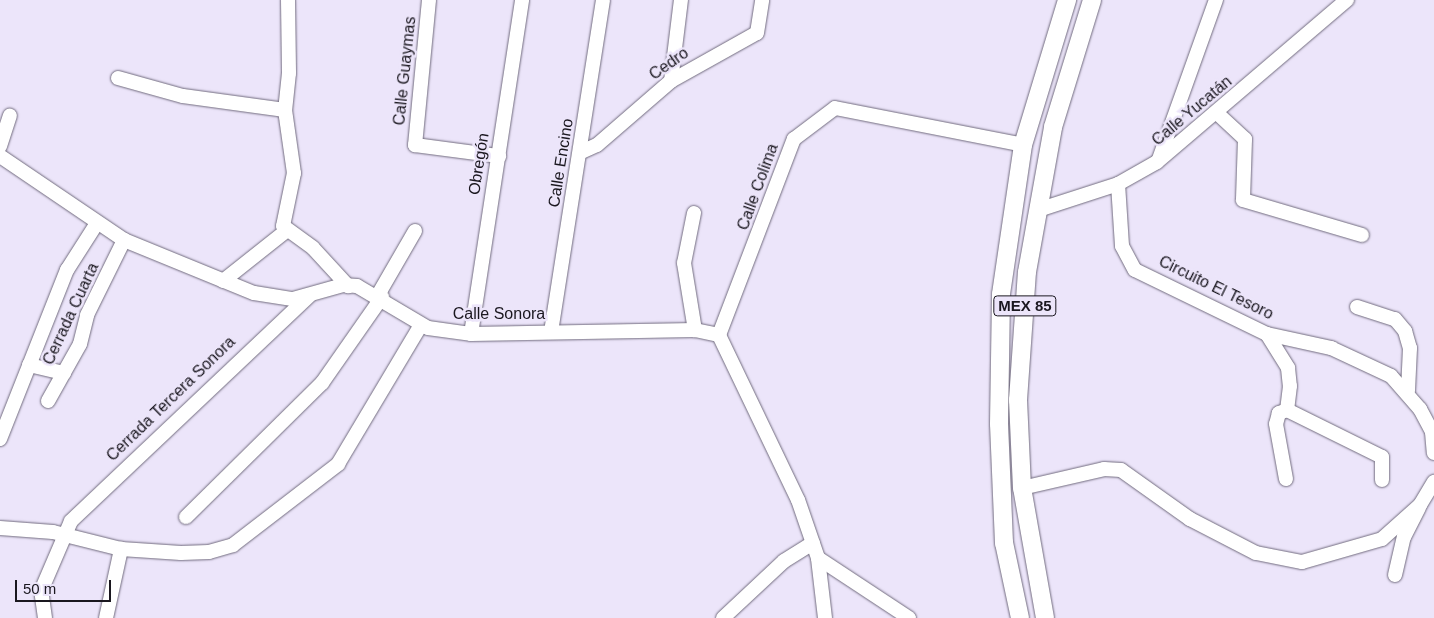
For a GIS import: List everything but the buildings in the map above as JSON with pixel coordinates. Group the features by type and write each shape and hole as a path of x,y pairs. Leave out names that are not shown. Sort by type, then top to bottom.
{"main road":[{"name":"MEX 85","path":"1020,618 1004,543 999,424 1001,294 1023,145 1067,0"},
{"name":"MEX 85","path":"1045,618 1022,488 1018,400 1027,272 1053,127 1092,0"}],"street":[{"path":"223,281 284,228 294,173 285,110 289,74 288,0"},
{"name":"Calle Guaymas","path":"429,0 415,145 499,156"},
{"name":"Obregón","path":"471,334 522,0"},
{"name":"Calle Encino","path":"552,332 603,0"},
{"path":"671,81 681,0"},
{"name":"Cedro","path":"581,152 597,145 671,81 757,33 762,0"},
{"path":"1157,162 1216,0"},
{"name":"Calle Yucatán","path":"1038,210 1118,184 1157,162 1218,114 1347,0"},
{"path":"118,78 183,96 285,110"},
{"name":"Calle Colima","path":"719,334 794,139 824,112 835,108 1023,145"},
{"path":"1218,114 1245,139 1243,200 1362,235"},
{"path":"0,146 10,116"},
{"path":"0,156 124,240 178,264 223,281 280,299 309,296 348,286 313,248 284,228"},
{"name":"Circuito El Tesoro","path":"1118,184 1122,246 1135,270 1267,334 1350,356 1391,376 1408,390 1432,432 1434,453"},
{"path":"694,213 684,263 695,330"},
{"path":"0,440 67,270 97,223"},
{"path":"186,517 322,383 380,296 415,231"},
{"name":"Cerrada Cuarta","path":"48,401 64,373 124,240"},
{"name":"Calle Sonora","path":"348,286 380,296 421,325 471,334 695,330 719,334"},
{"name":"Cerrada Tercera Sonora","path":"63,534 173,421 309,296"},
{"path":"1357,307 1395,319 1405,331 1410,348 1408,390"},
{"path":"0,528 63,534 74,540 121,548 209,552 233,545 338,464 421,325"},
{"path":"719,334 813,543 818,558 825,618"},
{"path":"1267,334 1288,368 1287,410"},
{"path":"29,365 64,373"},
{"path":"1286,479 1276,424 1279,413 1287,410 1382,457 1382,480"},
{"path":"1022,488 1104,469 1121,470 1190,520 1256,553 1302,562 1382,540 1420,505"},
{"path":"1396,575 1404,537 1434,482"},
{"path":"45,618 41,591 63,534"},
{"path":"723,618 784,561 813,543"},
{"path":"106,618 121,548"},
{"path":"818,558 905,617"}]}
